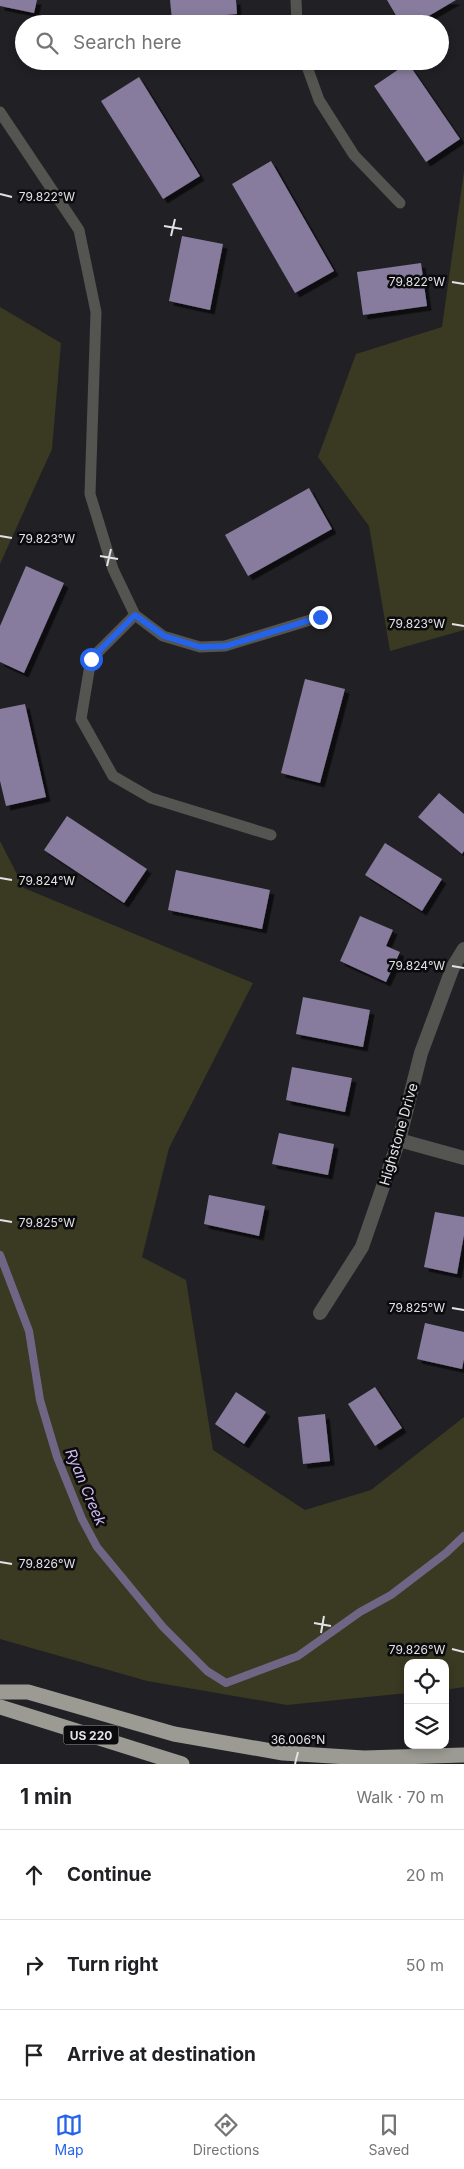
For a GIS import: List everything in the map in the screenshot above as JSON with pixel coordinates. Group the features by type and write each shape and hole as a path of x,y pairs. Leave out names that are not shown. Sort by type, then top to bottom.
{"highway":[{"path":"0,1692 28,1692 174,1734 283,1753 364,1758 464,1756"},
{"name":"US 220","path":"0,1707 182,1764"}],"street":[{"name":"Highstone Drive","path":"320,1314 362,1247 399,1140 421,1053 453,967 464,949"},
{"path":"399,1140 464,1158"}],"lane":[{"path":"296,0 297,15"},
{"path":"309,70 319,100 354,155 400,203"},
{"path":"0,112 79,230 96,312 90,494 113,569 135,615 164,636 200,647 226,646 320,617"},
{"path":"135,615 91,659 81,719 113,776 151,798 270,835"}],"shaded area":[{"path":"464,171 464,630 390,651 369,526 318,457 356,354 442,327"},
{"path":"0,307 61,343 52,449 0,564"},
{"path":"0,841 24,888 253,983 169,1148 142,1257 186,1280 213,1450 305,1510 371,1490 464,1417 464,1687 449,1689 449,1659 404,1659 404,1693 287,1705 147,1681 0,1639"}],"building":[{"path":"0,0 37,0 34,13 0,6"},
{"path":"170,0 236,0 237,14 172,15"},
{"path":"387,0 456,0 430,15 396,15"},
{"path":"398,70 413,70 460,139 426,162 374,86"},
{"path":"139,77 200,176 163,199 101,101"},
{"path":"271,161 334,271 295,293 232,184"},
{"path":"182,236 223,244 210,310 169,301"},
{"path":"421,263 427,306 363,315 357,272"},
{"path":"309,488 332,529 248,576 225,535"},
{"path":"26,566 64,583 24,673 0,662 0,626"},
{"path":"305,679 345,689 320,783 281,773"},
{"path":"25,704 46,797 6,806 0,781 0,709"},
{"path":"439,793 464,814 464,851 462,854 418,817"},
{"path":"67,816 147,869 124,903 44,850"},
{"path":"385,843 442,879 422,911 365,875"},
{"path":"176,870 270,890 262,929 168,910"},
{"path":"360,916 393,930 386,946 400,952 386,982 340,961"},
{"path":"303,997 370,1010 363,1047 296,1034"},
{"path":"292,1067 352,1078 345,1112 286,1100"},
{"path":"279,1133 334,1144 328,1175 272,1164"},
{"path":"209,1195 265,1206 259,1236 204,1224"},
{"path":"435,1212 464,1217 464,1235 457,1274 424,1267"},
{"path":"425,1323 464,1332 462,1369 417,1359"},
{"path":"375,1387 402,1428 375,1446 348,1404"},
{"path":"236,1392 266,1412 244,1444 215,1424"},
{"path":"325,1414 330,1461 303,1464 298,1417"}],"waterway":[{"name":"Ryan Creek","path":"0,1255 29,1331 40,1400 57,1457 82,1519 97,1547 163,1627 207,1671 226,1683 298,1656 360,1612 391,1595 446,1553 464,1536"}],"route":[{"path":"91,659 135,615 164,636 200,647 226,646 320,617"}]}
